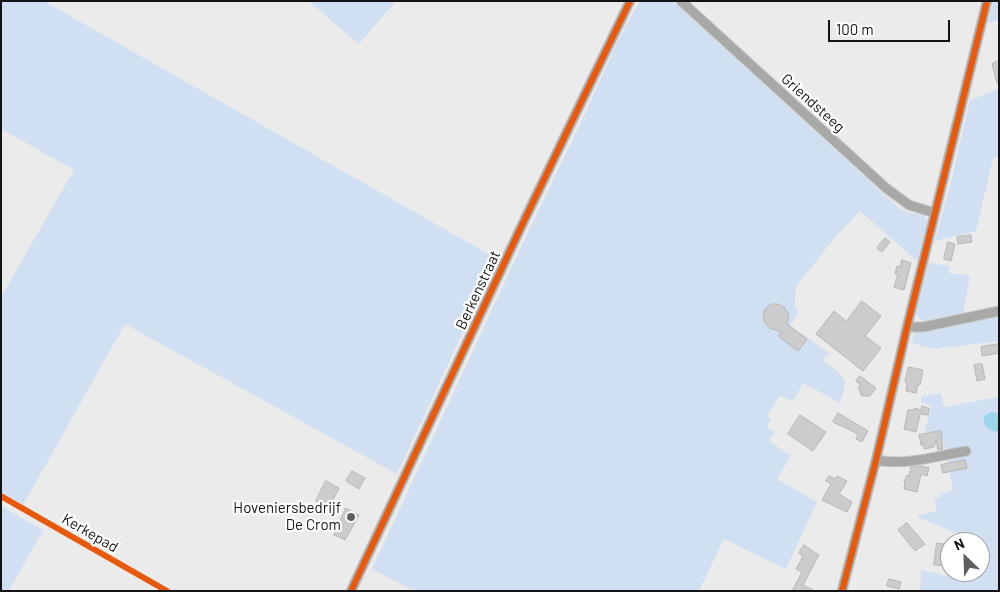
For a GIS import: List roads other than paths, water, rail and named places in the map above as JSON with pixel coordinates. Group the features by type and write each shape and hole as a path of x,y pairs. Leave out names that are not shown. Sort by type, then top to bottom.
{"street":[{"name":"Berkenstraat","path":"351,591 522,225 630,1"},
{"name":"Griendsteeg","path":"681,1 886,188 909,205 935,213"},
{"path":"842,591 876,460 987,1"},
{"path":"907,327 923,327 999,311"},
{"path":"876,460 889,463 902,462 966,451"}],"water":[{"path":"991,412 999,413 999,432 992,431 986,427 984,416"}],"place":[{"name":"Hoveniersbedrijf De Crom","path":"351,517"}]}
